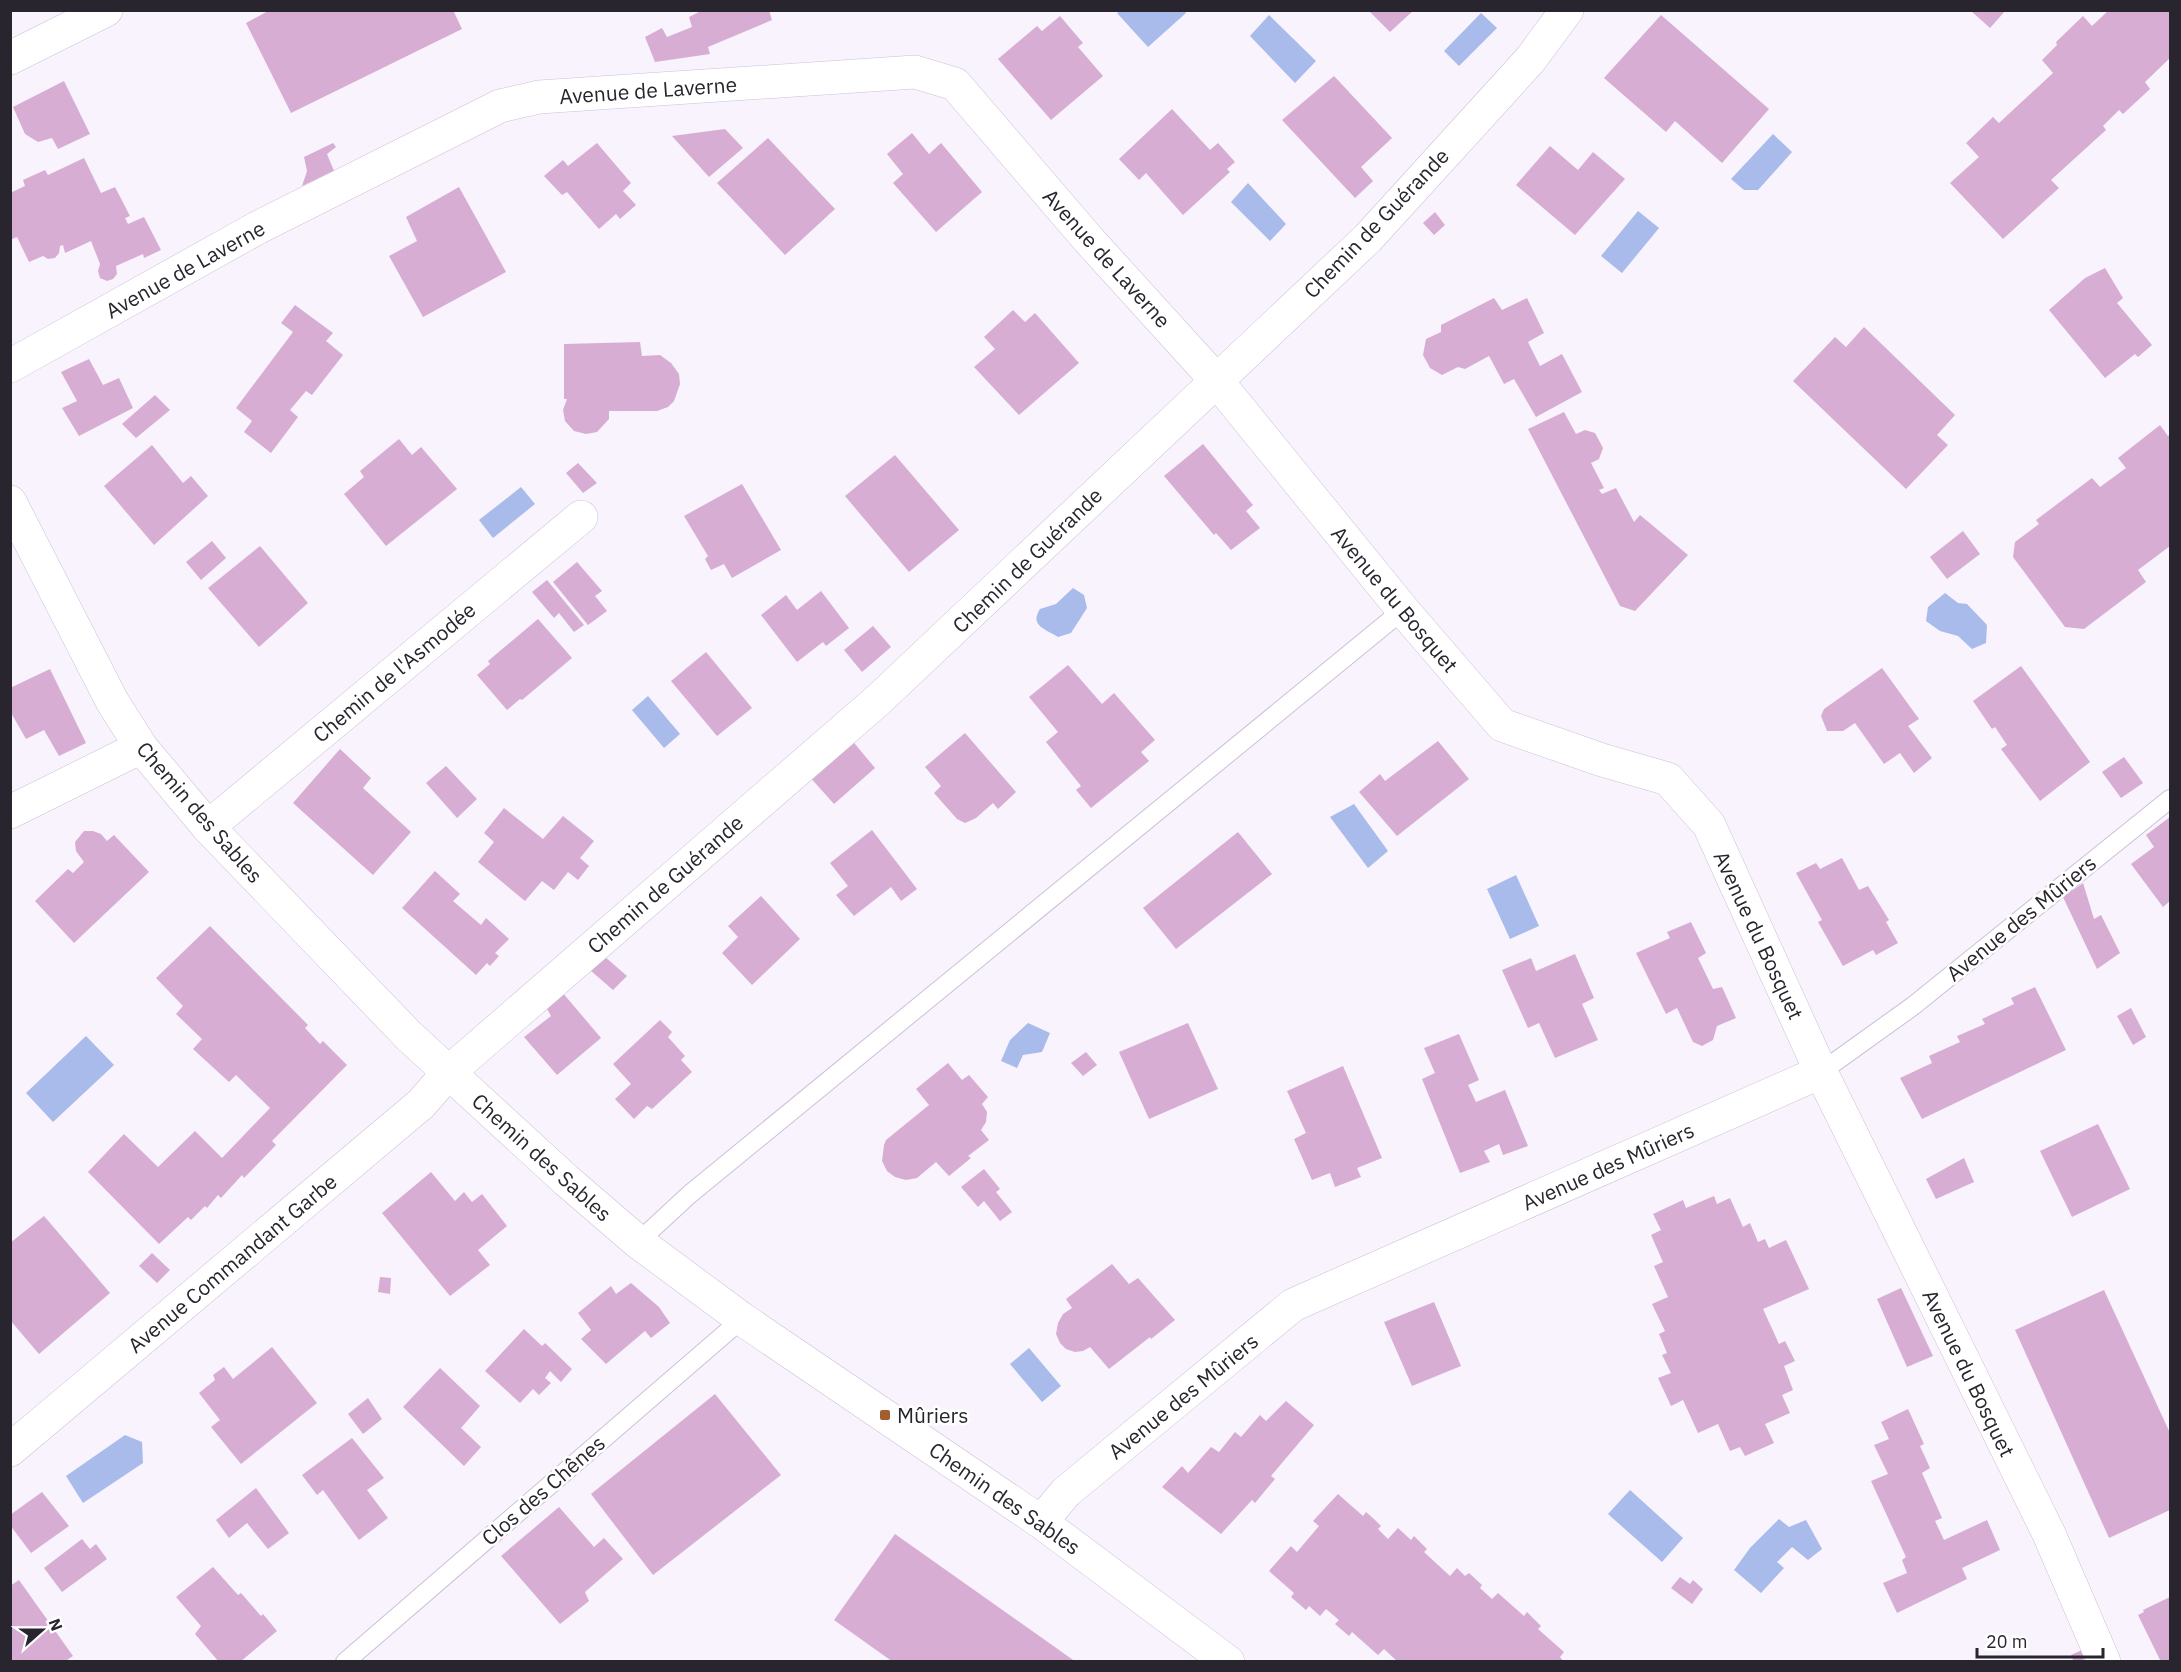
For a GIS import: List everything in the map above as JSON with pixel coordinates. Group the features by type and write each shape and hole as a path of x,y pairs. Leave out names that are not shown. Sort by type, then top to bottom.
{"street":[{"path":"10,58 105,10"},
{"name":"Chemin de Guérande","path":"449,1072 878,701 1368,238 1530,60 1567,10"},
{"name":"Avenue de Laverne","path":"10,366 257,228 501,106 539,97 915,72 955,84 1088,238 1216,380"},
{"name":"Avenue du Bosquet","path":"1216,380 1403,610 1502,725 1602,760 1668,779 1709,825 1821,1072 2049,1534 2104,1662"},
{"name":"Chemin des Sables","path":"10,502 112,701 141,747 208,827 409,1036 566,1180 638,1242 741,1319 1041,1522 1228,1662"},
{"name":"Chemin de l'Asmodée","path":"208,827 580,517"},
{"path":"10,812 141,747"},
{"name":"Avenue Commandant Garbe","path":"10,1450 411,1112 449,1072"},
{"name":"Avenue des Mûriers","path":"1041,1522 1065,1492 1293,1305 1821,1072"}],"lane":[{"path":"638,1242 690,1194 1403,610"},
{"name":"Avenue des Mûriers","path":"1821,1072 1913,1006 2170,799"},
{"name":"Clos des Chênes","path":"345,1662 741,1319"}],"water":[{"path":"1184,10 1186,13 1148,47 1117,13 1121,11"},
{"path":"1481,13 1497,28 1459,66 1444,51"},
{"path":"1269,15 1316,61 1295,83 1250,36"},
{"path":"1773,134 1792,152 1758,190 1744,190 1731,179"},
{"path":"1248,183 1286,224 1270,241 1231,202"},
{"path":"1638,211 1659,228 1622,273 1601,256"},
{"path":"521,487 535,504 493,538 479,520"},
{"path":"1073,588 1084,595 1087,608 1071,633 1058,637 1040,626 1036,619 1037,615 1040,609 1056,604"},
{"path":"1945,593 1958,603 1967,604 1987,625 1986,643 1972,649 1958,636 1940,631 1926,621 1928,607"},
{"path":"648,696 680,734 664,748 632,710"},
{"path":"1354,804 1388,851 1368,868 1330,817"},
{"path":"1516,875 1539,926 1510,939 1487,889"},
{"path":"1028,1023 1050,1033 1042,1052 1023,1055 1017,1068 1001,1061 1010,1040"},
{"path":"86,1036 114,1065 53,1122 26,1093"},
{"path":"1029,1348 1061,1386 1042,1402 1010,1364"},
{"path":"125,1435 142,1442 143,1463 83,1503 66,1476"},
{"path":"1630,1490 1683,1538 1662,1562 1608,1514"},
{"path":"1779,1519 1789,1527 1806,1520 1822,1549 1808,1560 1792,1547 1777,1562 1784,1568 1761,1593 1734,1570 1750,1548"}],"building":[{"path":"270,10 453,10 462,29 291,113 246,23"},
{"path":"699,10 769,10 772,20 708,47 710,54 655,62 645,37 662,28 667,37 692,27 689,17"},
{"path":"1368,10 1414,10 1390,32"},
{"path":"1970,10 2006,10 1990,28"},
{"path":"2109,10 2170,10 2170,58 2145,82 2150,89 2123,114 2119,110 2103,126 2106,130 2051,180 2059,188 2003,239 1950,183 1979,157 1966,143 1993,117 1999,123 2053,73 2042,60 2057,45 2056,42 2083,16 2092,26"},
{"path":"1661,15 1769,109 1722,163 1675,121 1666,132 1604,78"},
{"path":"1060,16 1083,43 1078,47 1103,76 1051,120 998,59 1037,26 1042,31"},
{"path":"1334,76 1392,138 1361,167 1373,181 1355,198 1282,120"},
{"path":"64,81 90,134 58,149 52,138 38,142 25,134 13,107"},
{"path":"1172,109 1210,150 1218,143 1235,162 1227,169 1230,172 1183,215 1146,173 1139,180 1119,159"},
{"path":"725,129 743,148 709,177 672,136"},
{"path":"912,133 929,154 941,143 982,192 936,232 893,183 903,174 887,154"},
{"path":"768,138 835,209 785,255 717,183"},
{"path":"333,143 336,147 327,154 334,171 302,186 307,171 304,157"},
{"path":"597,143 631,183 623,191 636,205 620,219 616,214 599,229 567,192 562,195 544,176 563,160 568,166"},
{"path":"1550,146 1578,170 1593,152 1625,179 1575,235 1516,185"},
{"path":"84,158 101,193 115,187 130,216 125,218 128,224 144,217 161,250 144,258 143,254 116,266 117,274 113,279 107,281 100,278 98,271 100,264 91,241 65,253 63,245 60,246 55,258 48,259 43,256 29,262 17,237 10,240 10,193 25,186 23,180 45,170 48,175"},
{"path":"459,187 506,272 423,317 389,256 417,241 406,217"},
{"path":"1435,212 1445,225 1434,235 1423,223"},
{"path":"2105,268 2123,298 2117,303 2152,345 2138,357 2135,354 2105,378 2049,310 2085,278"},
{"path":"1494,298 1502,310 1527,298 1544,333 1528,342 1540,366 1562,354 1582,392 1536,417 1514,379 1504,384 1489,356 1465,369 1458,367 1442,375 1430,368 1423,355 1426,339 1441,332 1441,325"},
{"path":"295,305 333,333 326,341 343,355 312,395 306,391 290,410 298,417 271,453 244,432 252,421 236,408 293,332 281,323"},
{"path":"1013,310 1025,322 1035,313 1079,363 1019,415 974,367 995,349 984,337"},
{"path":"1864,327 1955,415 1937,435 1948,445 1906,489 1793,381 1835,337 1846,347"},
{"path":"640,342 642,356 660,355 671,363 679,374 680,384 674,401 668,407 657,411 609,411 609,419 597,432 586,434 574,431 565,421 563,410 567,399 564,399 564,344"},
{"path":"89,359 103,385 119,378 133,408 79,436 62,408 77,401 61,372"},
{"path":"155,395 170,410 136,438 122,424"},
{"path":"1564,412 1576,434 1585,430 1595,433 1603,448 1599,459 1591,463 1604,488 1599,490 1602,494 1616,488 1634,522 1640,515 1688,555 1635,611 1620,606 1528,429"},
{"path":"2160,425 2168,436 2170,434 2170,546 2138,570 2146,582 2084,629 2065,627 2013,557 2015,542 2039,524 2036,520 2092,478 2100,487 2126,468 2118,458"},
{"path":"399,439 412,455 421,447 457,489 386,546 344,494 364,477 360,471"},
{"path":"1203,444 1253,505 1246,511 1260,528 1231,550 1216,533 1214,535 1164,476"},
{"path":"152,445 183,483 191,476 208,496 154,545 104,486"},
{"path":"895,455 959,530 909,572 845,496"},
{"path":"578,463 597,483 583,493 566,473"},
{"path":"742,484 781,550 732,578 724,564 711,570 705,559 708,556 684,516"},
{"path":"1963,531 1980,554 1947,579 1930,557"},
{"path":"212,541 226,558 201,580 186,562"},
{"path":"260,546 308,603 259,647 208,588"},
{"path":"577,562 602,591 595,596 607,611 588,625 553,582"},
{"path":"547,580 584,625 574,632 559,613 554,618 532,592"},
{"path":"821,591 849,628 826,646 823,642 797,662 761,615 786,595 797,610"},
{"path":"538,619 572,658 507,710 477,675 490,664 488,661"},
{"path":"873,626 891,647 862,672 844,650"},
{"path":"706,652 752,708 717,736 671,681"},
{"path":"1068,665 1102,704 1114,693 1155,740 1141,752 1149,761 1091,808 1076,790 1081,786 1046,742 1058,732 1029,697"},
{"path":"2021,666 2090,762 2040,801 2001,749 2007,745 1995,727 1992,729 1973,701"},
{"path":"1882,668 1919,719 1908,726 1932,758 1914,773 1900,753 1884,764 1855,723 1843,731 1827,731 1821,716 1824,709"},
{"path":"50,669 86,743 59,756 44,730 26,739 10,711 10,688"},
{"path":"965,733 1016,792 998,809 993,803 976,818 965,823 957,819 934,793 941,786 925,767"},
{"path":"850,738 875,768 834,804 808,775"},
{"path":"1438,741 1469,779 1397,836 1359,792 1380,774 1385,781"},
{"path":"340,749 371,778 363,788 411,832 373,875 293,803"},
{"path":"2124,757 2143,783 2121,798 2102,772"},
{"path":"446,766 477,799 457,818 426,783"},
{"path":"504,808 543,839 563,816 594,841 580,858 589,866 578,880 568,872 554,890 542,881 525,901 478,862 494,842 484,833"},
{"path":"2170,817 2170,901 2163,907 2131,864 2154,847 2146,835"},
{"path":"872,830 917,889 901,901 891,887 854,916 836,895 848,886 830,863"},
{"path":"84,831 101,834 107,841 114,835 149,872 74,943 35,901 68,869 73,873 84,862 76,851 75,842"},
{"path":"1238,832 1272,874 1176,949 1143,908"},
{"path":"1842,858 1859,890 1868,886 1889,920 1886,922 1898,943 1876,955 1873,950 1843,966 1818,922 1822,920 1796,873 1816,863 1820,869"},
{"path":"435,871 460,894 453,901 481,925 486,918 509,939 495,953 499,956 490,966 487,963 476,975 402,908"},
{"path":"2083,883 2094,919 2101,915 2120,953 2097,969 2063,897"},
{"path":"761,896 800,939 752,985 722,953 738,937 728,926"},
{"path":"1691,922 1706,953 1698,958 1713,989 1722,987 1736,1018 1717,1026 1713,1040 1702,1046 1693,1042 1677,1008 1666,1014 1636,953 1670,938 1667,932"},
{"path":"210,926 308,1025 305,1028 320,1044 323,1041 347,1065 272,1141 276,1145 244,1178 242,1175 221,1198 218,1195 207,1208 205,1206 191,1220 188,1217 159,1244 88,1172 124,1134 158,1167 195,1131 222,1158 270,1108 236,1075 229,1082 193,1049 202,1039 176,1014 183,1006 156,978"},
{"path":"1575,954 1594,998 1582,1004 1598,1040 1555,1058 1539,1023 1528,1028 1502,970 1531,958 1536,971"},
{"path":"604,956 627,976 613,990 590,970"},
{"path":"2035,987 2066,1050 1922,1119 1900,1078 1932,1063 1929,1056 1960,1042 1957,1036 1985,1024 1982,1019 2014,1004 2011,998"},
{"path":"562,992 601,1038 557,1075 524,1037 551,1016 546,1007"},
{"path":"2131,1008 2146,1037 2133,1045 2117,1016"},
{"path":"660,1020 672,1032 668,1037 685,1056 681,1060 692,1072 652,1109 647,1106 634,1119 615,1099 631,1084 613,1064"},
{"path":"1188,1023 1218,1089 1149,1119 1119,1052"},
{"path":"1459,1034 1479,1080 1468,1085 1476,1102 1505,1090 1528,1146 1503,1155 1499,1144 1484,1151 1490,1162 1460,1173 1422,1079 1435,1073 1424,1048"},
{"path":"1086,1052 1097,1065 1083,1076 1071,1063"},
{"path":"948,1063 962,1080 969,1075 988,1097 982,1104 987,1112 986,1122 981,1130 989,1140 968,1156 971,1158 949,1176 936,1162 917,1178 906,1180 895,1177 887,1171 882,1161 886,1140 929,1105 916,1089"},
{"path":"1343,1066 1382,1158 1357,1168 1361,1177 1335,1187 1330,1173 1312,1180 1294,1139 1306,1133 1287,1091"},
{"path":"2098,1124 2130,1189 2072,1217 2040,1151"},
{"path":"1964,1158 1974,1182 1936,1199 1926,1179"},
{"path":"984,1169 1000,1189 996,1192 1012,1212 1000,1221 984,1201 978,1207 961,1187"},
{"path":"431,1172 455,1201 464,1192 472,1202 482,1194 507,1226 478,1250 490,1265 450,1296 382,1213"},
{"path":"1714,1196 1717,1204 1730,1198 1743,1227 1750,1223 1758,1242 1765,1239 1769,1248 1786,1240 1809,1289 1763,1309 1779,1344 1785,1341 1795,1361 1784,1366 1793,1390 1782,1395 1790,1413 1765,1424 1774,1443 1745,1456 1740,1447 1730,1451 1718,1424 1698,1433 1683,1400 1671,1406 1658,1378 1671,1373 1662,1355 1667,1353 1659,1334 1665,1331 1652,1304 1668,1297 1654,1266 1663,1262 1651,1235 1661,1230 1653,1214 1683,1200 1686,1208"},
{"path":"44,1216 110,1293 39,1354 10,1320 10,1243"},
{"path":"152,1253 170,1270 157,1283 139,1266"},
{"path":"1112,1264 1129,1284 1138,1278 1175,1320 1109,1369 1090,1347 1075,1352 1066,1349 1056,1334 1063,1314 1072,1308 1066,1299"},
{"path":"380,1277 391,1278 390,1294 378,1292"},
{"path":"631,1283 659,1307 670,1323 651,1338 645,1331 606,1364 581,1339 591,1330 578,1313 611,1286 616,1294"},
{"path":"1901,1288 1933,1356 1907,1367 1877,1299"},
{"path":"2104,1290 2170,1433 2170,1510 2109,1538 2015,1330"},
{"path":"1434,1302 1461,1366 1412,1386 1384,1322"},
{"path":"524,1329 542,1346 545,1343 572,1369 561,1382 550,1371 545,1378 551,1383 539,1395 533,1389 520,1403 485,1371"},
{"path":"272,1347 317,1403 241,1464 211,1427 220,1420 199,1393 215,1380 213,1375 224,1367 233,1379"},
{"path":"440,1368 480,1406 461,1428 481,1447 464,1466 403,1407"},
{"path":"715,1394 781,1475 653,1575 591,1494"},
{"path":"368,1398 382,1419 363,1434 348,1414"},
{"path":"1286,1401 1314,1425 1271,1476 1275,1479 1255,1503 1252,1500 1221,1534 1162,1487 1182,1466 1188,1473 1211,1447 1219,1452 1235,1432 1241,1437 1260,1415 1266,1421"},
{"path":"1908,1409 1924,1444 1920,1446 1930,1468 1922,1473 1942,1518 1935,1521 1944,1540 1987,1520 2000,1550 1962,1568 1967,1579 1897,1613 1883,1583 1907,1573 1902,1560 1906,1557 1871,1481 1888,1474 1874,1445 1889,1439 1881,1422"},
{"path":"352,1438 384,1478 367,1490 388,1518 359,1540 323,1490 317,1495 302,1475"},
{"path":"256,1488 289,1533 268,1549 247,1523 229,1538 216,1520"},
{"path":"42,1492 69,1526 31,1553 10,1525 10,1515"},
{"path":"1338,1494 1363,1516 1366,1512 1374,1519 1381,1526 1378,1529 1388,1539 1398,1528 1411,1540 1414,1536 1427,1549 1424,1552 1450,1576 1457,1568 1465,1576 1469,1573 1492,1599 1498,1593 1524,1616 1527,1612 1541,1626 1538,1629 1564,1652 1560,1657 1564,1662 1398,1662 1384,1649 1378,1655 1352,1632 1349,1636 1335,1624 1339,1620 1326,1609 1320,1616 1309,1606 1306,1610 1291,1597 1294,1593 1269,1571 1291,1546 1297,1552 1319,1526 1313,1521"},
{"path":"559,1507 594,1547 604,1538 623,1559 585,1592 589,1601 560,1624 501,1556"},
{"path":"895,1534 1076,1662 893,1662 834,1620"},
{"path":"82,1539 90,1549 96,1544 107,1559 62,1592 44,1568"},
{"path":"213,1567 238,1595 241,1593 261,1616 263,1614 277,1631 240,1662 219,1662 195,1634 201,1626 176,1597"},
{"path":"1680,1577 1690,1584 1693,1580 1703,1589 1692,1604 1671,1588"},
{"path":"19,1580 73,1656 64,1662 10,1662 10,1586"},
{"path":"2170,1597 2170,1662 2161,1662 2138,1615 2144,1612 2143,1610"},
{"path":"2082,1650 2085,1659 2074,1662 2071,1655"}],"place":[{"name":"Mûriers","path":"885,1415"}]}
